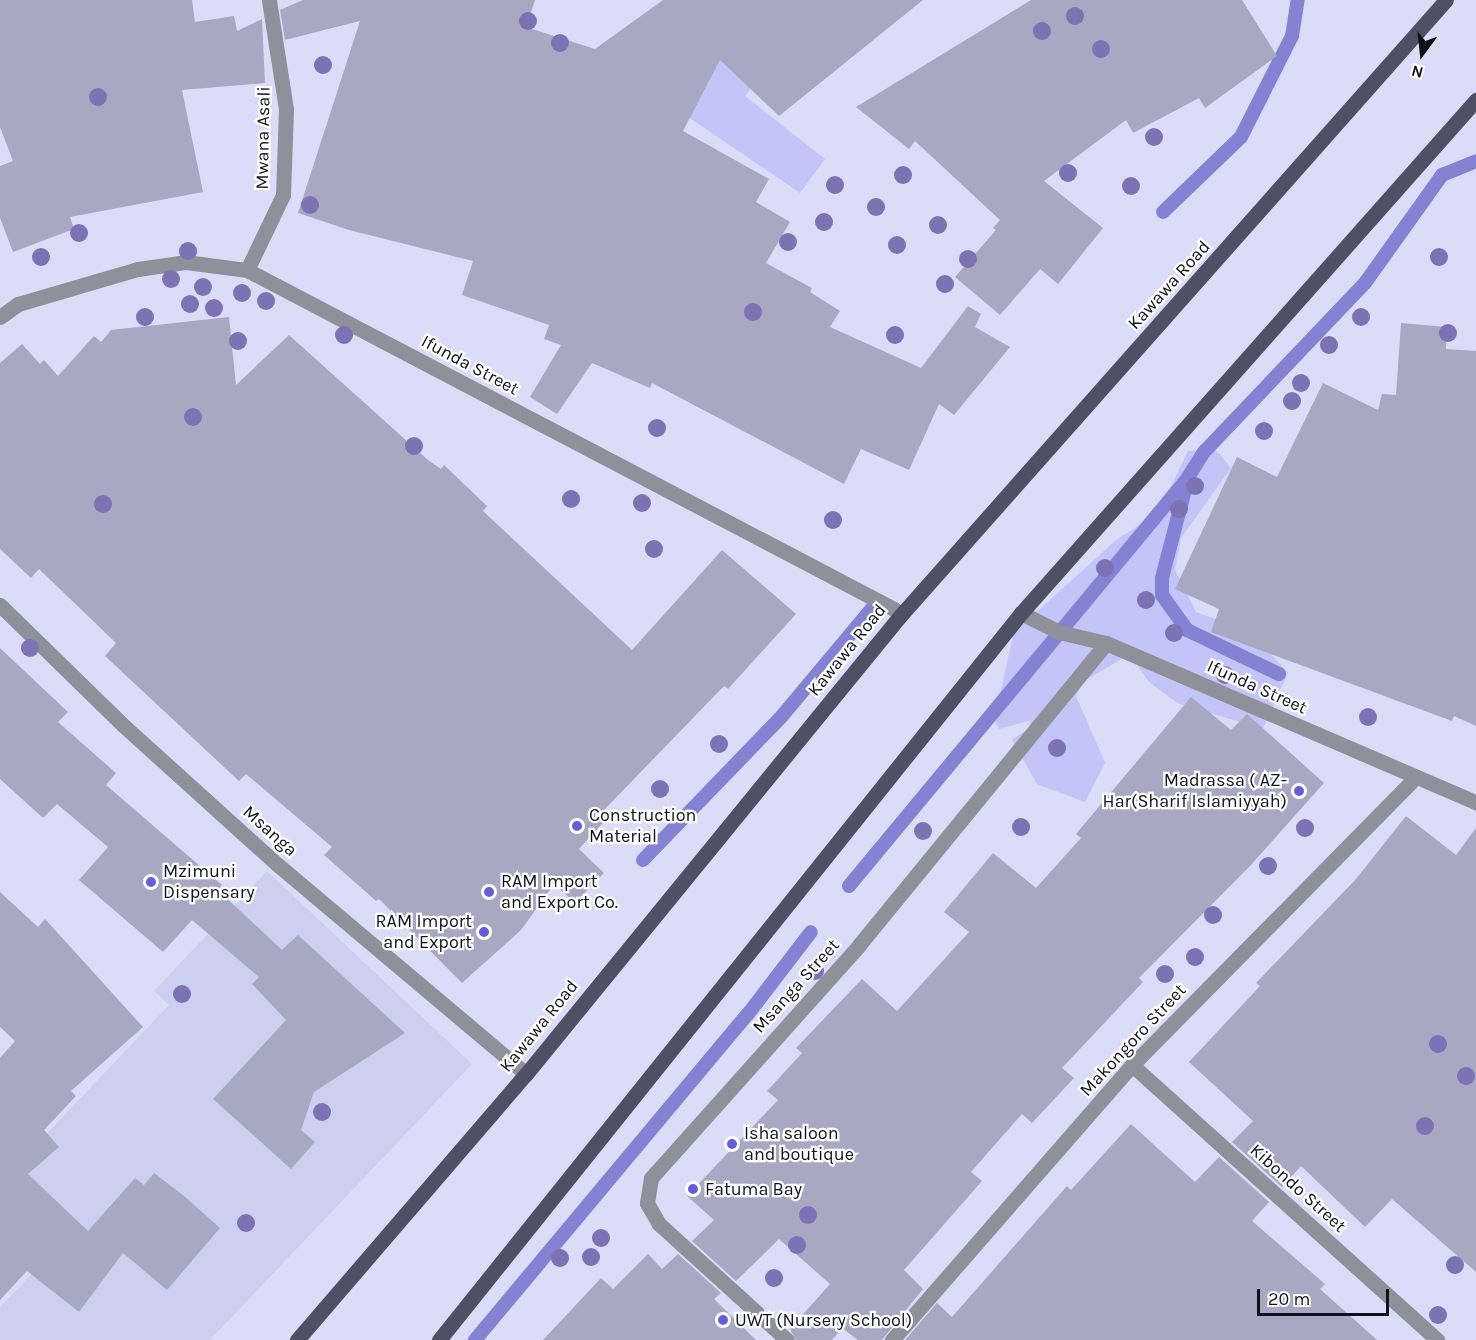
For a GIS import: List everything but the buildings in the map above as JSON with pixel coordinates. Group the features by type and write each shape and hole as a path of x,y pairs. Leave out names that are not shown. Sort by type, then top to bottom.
{"main road":[{"name":"Kawawa Road","path":"297,1340 526,1074 900,616 1446,0"},
{"path":"439,1340 1021,613 1476,100"}],"street":[{"name":"Mwana Asali","path":"247,270 283,195 286,110 269,0"},
{"name":"Ifunda Street","path":"0,317 18,304 138,269 186,262 247,270 894,609 900,616"},
{"name":"Msanga","path":"0,605 124,726 278,865 526,1074"},
{"name":"Ifunda Street","path":"1021,613 1059,632 1106,643 1415,778 1476,802"},
{"name":"Msanga Street","path":"787,1340 659,1224 647,1203 651,1178 859,945 1106,643"},
{"name":"Makongoro Street","path":"892,1340 1132,1065 1415,778"},
{"name":"Kibondo Street","path":"1132,1065 1437,1340"}],"shaded area":[{"path":"710,0 789,44 745,96 825,159 800,193 684,114"},
{"path":"1216,450 1231,468 1181,538 1175,570 1196,612 1251,632 1288,673 1263,729 1177,703 1148,681 1130,654 1084,681 1076,696 1105,763 1085,802 1037,784 1012,740 1029,728 1031,720 999,729 989,708 1001,690 1015,627 1039,610 1116,540 1158,513 1188,451"},
{"path":"267,871 472,1064 210,1340 0,1340 0,1307 79,1224 17,1165 169,1005 154,991"}],"waterway":[{"path":"1163,212 1241,137 1292,36 1298,0"},
{"path":"849,886 1187,479 1204,452 1365,283 1442,175 1476,161"},
{"path":"1187,482 1162,578 1162,595 1187,630 1279,674"},
{"path":"643,860 782,716 878,601"},
{"path":"475,1340 748,1014 811,932"}],"place":[{"name":"Madrassa ( AZ- Har(Sharif Islamiyyah)","path":"1299,791"},
{"name":"Construction Material","path":"577,826"},
{"name":"Mzimuni Dispensary","path":"151,882"},
{"name":"RAM Import and Export Co.","path":"489,892"},
{"name":"RAM Import and Export","path":"484,932"},
{"name":"Isha saloon and boutique","path":"732,1144"},
{"name":"Fatuma Bay","path":"693,1189"},
{"name":"UWT (Nursery School)","path":"723,1320"}]}
